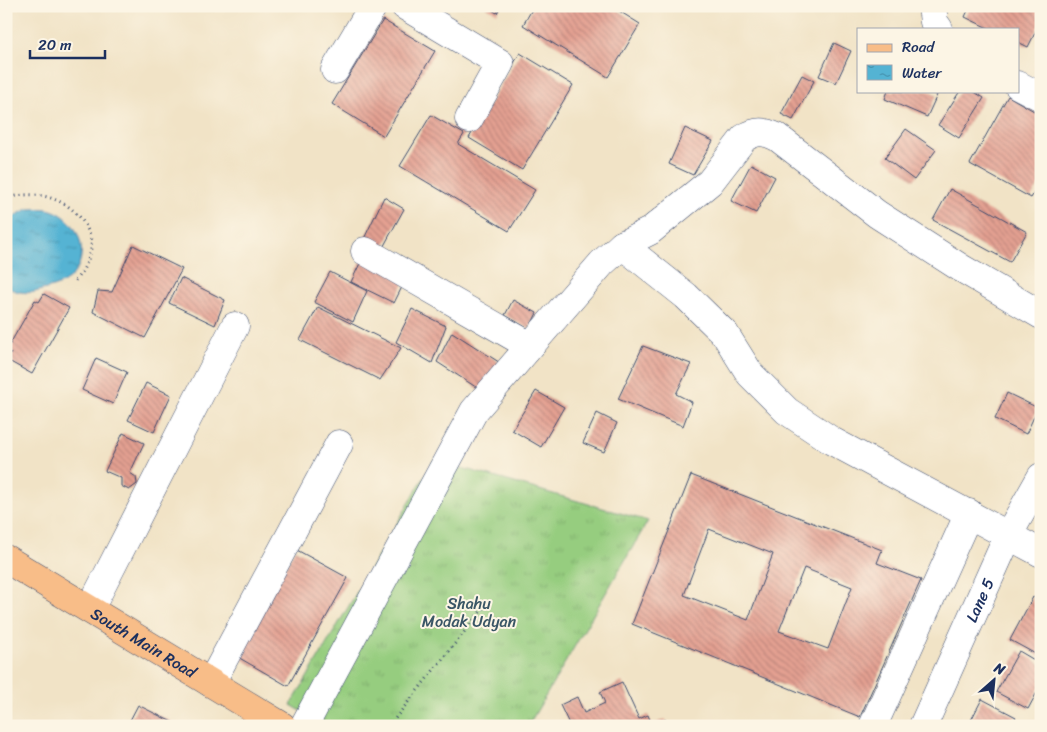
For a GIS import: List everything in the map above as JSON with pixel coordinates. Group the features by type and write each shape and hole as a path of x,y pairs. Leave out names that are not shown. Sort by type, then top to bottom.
{"main road":[{"name":"South Main Road","path":"6,558 282,726"}],"street":[{"path":"335,70 373,6"},
{"path":"405,6 500,63 469,119"},
{"path":"932,6 934,22 938,28"},
{"path":"1020,86 1041,97"},
{"path":"304,726 474,411 602,263 622,246 650,230 704,188 744,138 762,130 777,137 886,219 961,268 1041,315"},
{"path":"622,246 686,296 725,334 750,374 787,411 832,441 1009,534 1041,553"},
{"path":"364,251 530,346"},
{"path":"90,609 235,326"},
{"path":"211,683 339,444"},
{"name":"Lane 5","path":"923,726 1009,534 1041,477"},
{"path":"873,726 968,513"}],"path":[{"path":"6,199 33,194 70,206 90,236 90,250 87,263 74,282"},
{"path":"389,726 489,601"}],"green space":[{"name":"Shahu Modak Udyan","path":"434,460 648,521 528,726 327,726 291,705"}],"water":[{"path":"28,209 47,209 57,212 65,218 78,234 81,243 81,253 80,263 72,276 65,282 28,293 15,291 6,286 6,220"}],"building":[{"path":"485,6 501,6 497,13"},
{"path":"534,6 611,6 640,24 608,77 523,25"},
{"path":"970,6 1041,6 1041,21 1028,47 1020,43 1020,28 988,28 965,17"},
{"path":"383,20 435,51 384,136 332,104"},
{"path":"834,43 851,51 836,83 819,76"},
{"path":"520,53 573,85 522,170 469,138"},
{"path":"802,75 814,81 793,120 781,114"},
{"path":"888,92 931,92 937,95 927,117 885,99"},
{"path":"959,92 975,92 984,98 959,138 938,125"},
{"path":"1008,96 1041,115 1041,182 1031,198 970,164"},
{"path":"431,115 464,134 458,144 535,190 509,231 400,166"},
{"path":"685,128 713,141 693,175 669,164"},
{"path":"906,129 936,150 914,180 885,158"},
{"path":"751,164 775,177 756,213 731,201"},
{"path":"950,189 1027,232 1010,262 933,220"},
{"path":"384,197 404,209 380,253 362,243"},
{"path":"133,245 182,269 145,338 93,312 98,291 112,292"},
{"path":"364,255 407,277 394,303 351,282"},
{"path":"330,272 367,291 353,322 314,302"},
{"path":"181,278 225,300 215,325 169,303"},
{"path":"44,294 69,308 32,374 7,360 11,353 6,351 35,300 39,302"},
{"path":"513,300 537,313 529,329 505,315"},
{"path":"318,307 401,348 380,380 300,340"},
{"path":"412,309 446,326 432,363 396,342"},
{"path":"452,332 505,366 482,391 437,362"},
{"path":"643,346 691,364 676,394 692,402 683,426 618,399"},
{"path":"96,358 127,372 113,404 82,390"},
{"path":"146,383 171,395 154,432 128,420"},
{"path":"536,391 564,407 541,447 512,430"},
{"path":"1007,393 1038,408 1026,434 995,419"},
{"path":"597,413 617,423 604,452 583,443"},
{"path":"123,433 144,443 130,473 136,477 137,484 129,490 121,486 121,478 105,471"},
{"path":"691,475 882,550 877,563 921,580 860,717 632,624","holes":["709,529 773,554 748,620 684,595","804,568 852,587 828,649 779,631"]},
{"path":"295,549 348,578 288,686 236,656"},
{"path":"1033,597 1041,601 1041,657 1010,640"},
{"path":"1019,651 1041,664 1041,685 1028,709 996,692"},
{"path":"622,682 639,719 648,715 652,725 665,719 669,726 570,726 560,705 577,697 584,713 605,703 600,692"},
{"path":"982,699 1016,717 1011,726 968,726"},
{"path":"138,705 180,726 156,726 151,723 149,726 127,726"}]}
